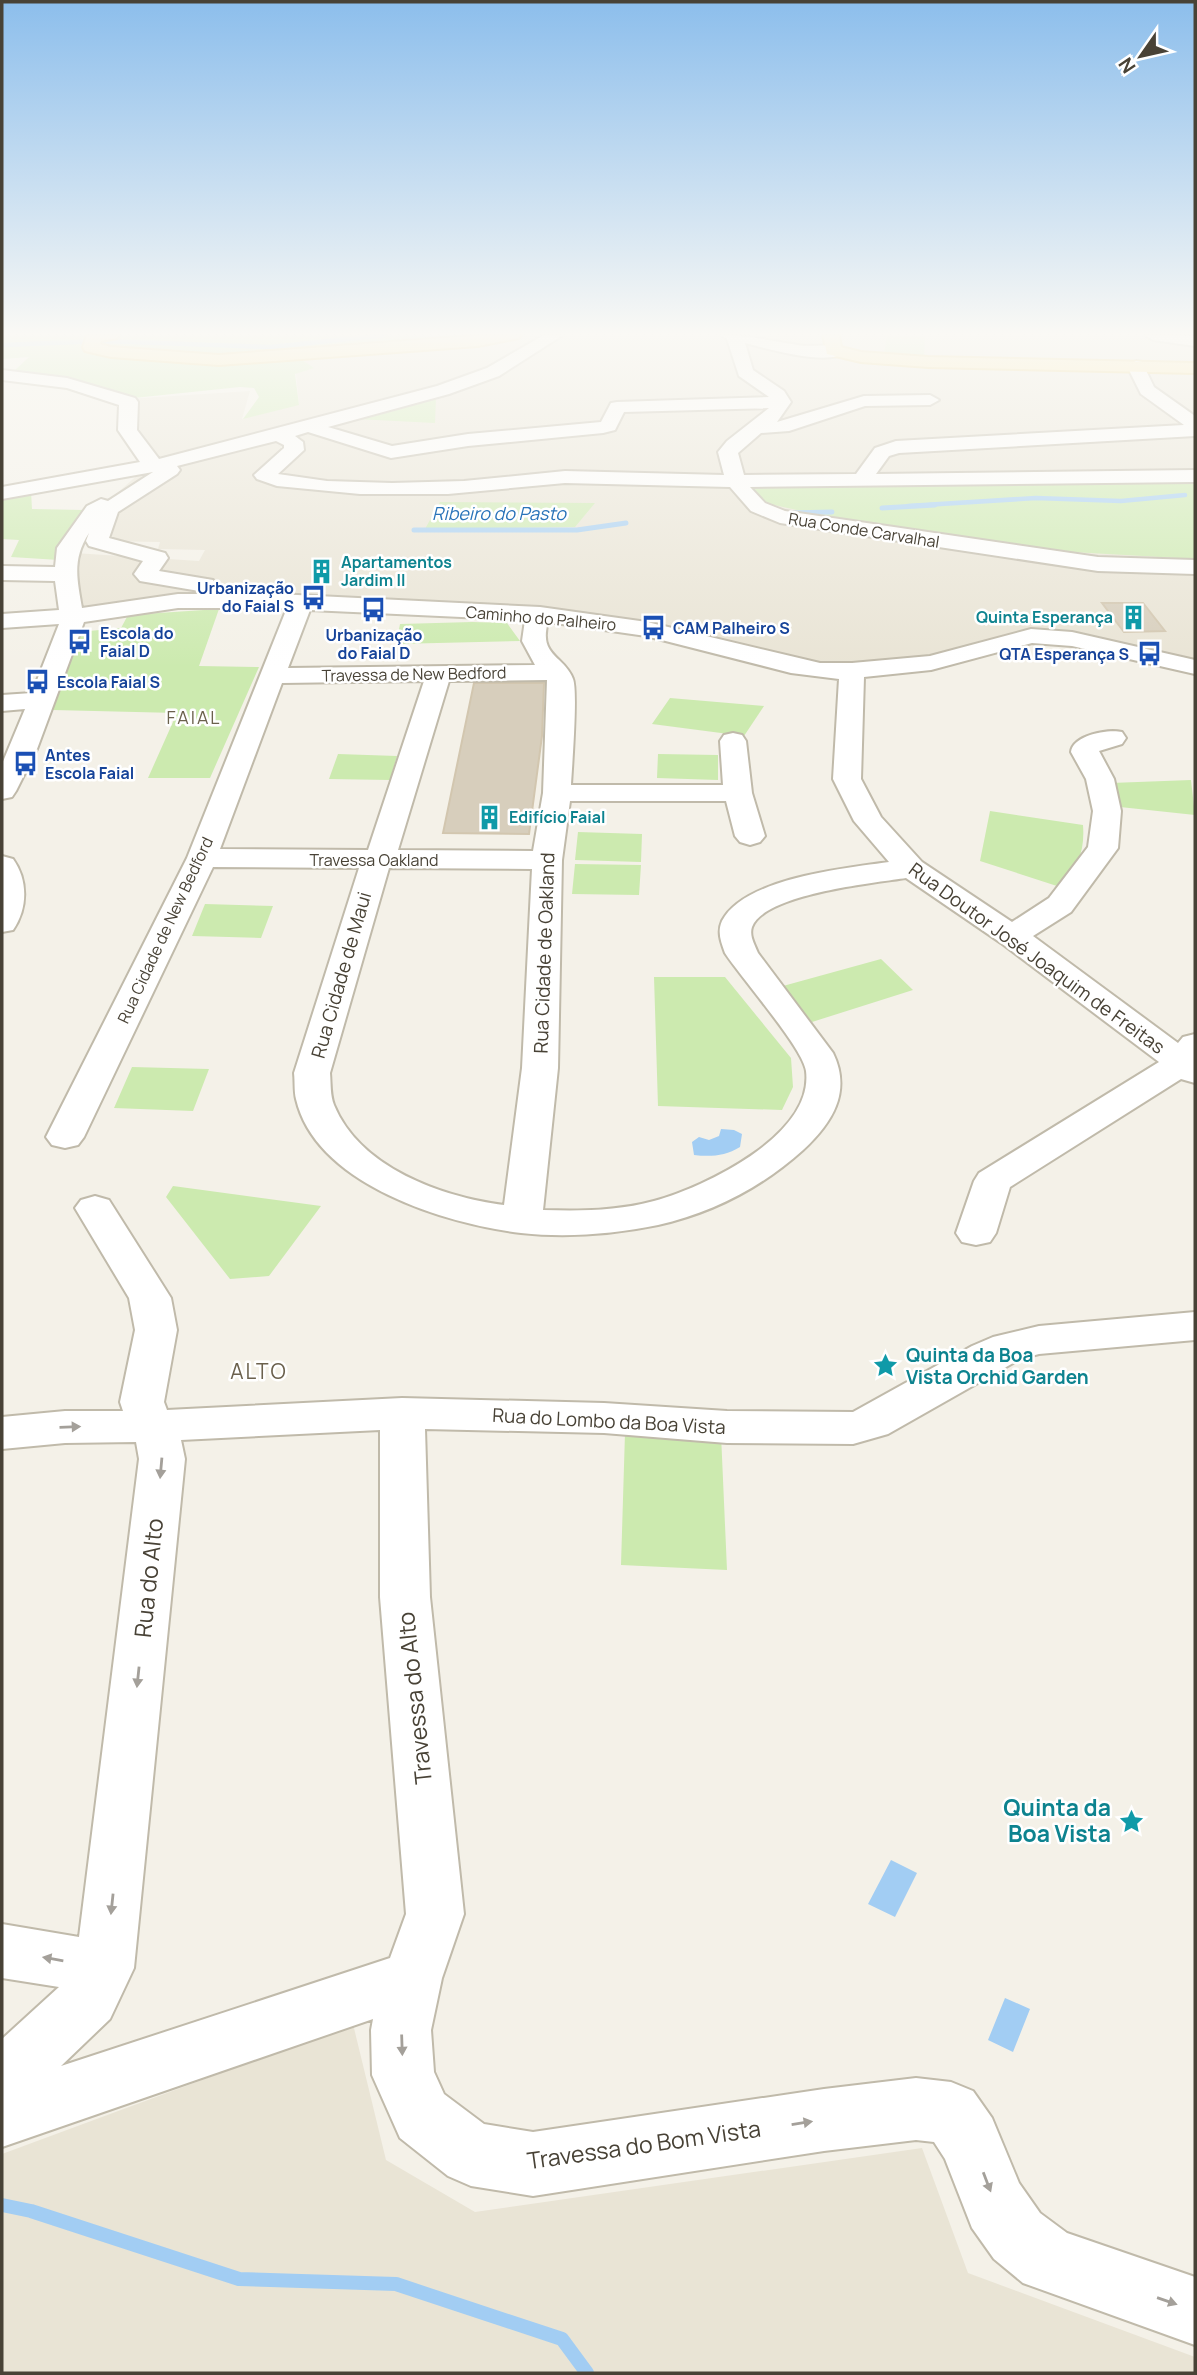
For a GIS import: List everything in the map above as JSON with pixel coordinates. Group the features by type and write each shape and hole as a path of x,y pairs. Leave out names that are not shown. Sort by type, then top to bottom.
{"street":[{"path":"137,446 154,466"},
{"path":"2,493 154,466 239,446"},
{"path":"293,446 294,450 264,475 293,483 410,490 555,478 736,481 1195,476"},
{"path":"368,446 406,452 438,446"},
{"path":"734,446 729,452 736,481"},
{"path":"862,480 882,452 911,446"},
{"path":"235,447 162,473 111,508 97,541 157,558 145,574 148,576 243,591 268,601"},
{"path":"2,791 23,749 61,654 72,616 65,574 68,548 94,510 154,466"},
{"name":"Rua Conde Carvalhal","path":"736,481 758,507 793,520 1098,564 1195,567"},
{"path":"2,573 65,574"},
{"name":"Caminho do Palheiro","path":"2,621 72,616 178,601 301,602 540,614 647,629 791,666 852,671 931,663 1031,636 1072,639 1195,667"},
{"name":"Rua Cidade de New Bedford","path":"65,1138 202,858 301,602"},
{"name":"Rua Cidade de Oakland","path":"522,1221 540,1068 547,860 557,793 561,680 535,646 531,635 533,625 540,614"},
{"name":"Rua Doutor José Joaquim de Freitas","path":"852,671 847,779 868,821 911,868 1191,1060 993,1181 976,1233"},
{"name":"Travessa de New Bedford","path":"274,676 554,672"},
{"name":"Rua Cidade de Maui","path":"439,674 379,860 371,872 312,1073 315,1102 328,1130 345,1148 384,1180 445,1205 522,1221 600,1222 659,1214 706,1199 752,1173 797,1136 819,1105 824,1069 808,1039 740,954 734,936 736,924 751,909 775,895 810,885 911,868"},
{"path":"2,703 42,700"},
{"path":"1012,936 1060,905 1103,848 1107,811 1100,779 1085,752 1085,747 1113,738"},
{"path":"733,741 738,793 750,836"},
{"path":"557,793 738,793"},
{"name":"Travessa Oakland","path":"202,858 547,860"},
{"path":"2,865 8,877 11,899 2,923"},
{"name":"Rua do Alto","path":"95,1208 150,1298 156,1330 142,1402 161,1441 162,1460 105,1968"},
{"name":"Rua do Lombo da Boa Vista","path":"2,1433 65,1427 152,1426 402,1413 604,1418 727,1427 853,1428 872,1423 987,1356 1009,1347 1040,1340 1195,1326"},
{"name":"Travessa do Alto","path":"402,1413 405,1597 435,1914 412,1978"},
{"path":"2,1951 105,1968 89,1999 2,2080"},
{"path":"2,2116 412,1978"},
{"name":"Travessa do Bom Vista","path":"412,1978 401,2030 402,2075 422,2116 471,2154 533,2164 824,2120 916,2109 951,2113 970,2140 995,2204 1017,2236 1047,2259 1195,2311"}],"shaded area":[{"path":"134,446 1195,446 1195,668 1080,641 1048,637 994,650 834,669 643,628 210,600 75,615 74,553 199,561 205,550 158,549 160,542 101,541 122,510 99,509 149,465"},
{"path":"353,2024 386,2160 475,2212 922,2148 968,2273 1195,2357 1195,2373 2,2373 2,2154"}],"green space":[{"path":"1195,479 1195,559 1055,551 883,529 765,503 746,482"},
{"path":"31,491 32,509 84,510 58,547 59,560 11,557 19,540 2,539 2,496"},
{"path":"440,502 595,503 575,527 425,529"},
{"path":"219,609 199,666 259,667 210,778 148,778 177,713 53,710 78,632 121,628 128,615"},
{"path":"507,623 520,641 396,644 400,624"},
{"path":"670,698 764,706 744,736 652,724"},
{"path":"338,754 397,756 390,780 329,779"},
{"path":"658,754 718,755 718,780 657,778"},
{"path":"1191,780 1195,815 1120,807 1111,783"},
{"path":"990,811 1083,825 1083,843 1079,859 1060,887 980,861"},
{"path":"578,832 642,834 641,862 575,860"},
{"path":"575,864 641,865 639,895 572,894"},
{"path":"205,904 273,906 261,938 192,936"},
{"path":"881,959 913,990 812,1022 783,986"},
{"path":"654,977 725,977 791,1058 793,1087 782,1110 658,1106"},
{"path":"132,1067 209,1069 193,1111 114,1108"},
{"path":"173,1186 321,1206 269,1276 230,1279 166,1197"},
{"path":"625,1433 721,1434 727,1570 621,1565"}],"water":[{"path":"721,1129 742,1134 740,1147 718,1155 694,1155 692,1142 699,1137 709,1140 719,1136"},
{"path":"891,1860 917,1873 895,1917 868,1904"},
{"path":"1005,1998 1030,2009 1013,2052 988,2040"}],"building":[{"name":"Quinta Esperança","path":"1102,603 1143,603 1165,631 1124,632"},
{"path":"474,683 544,683 542,736 529,834 443,833"}],"waterway":[{"name":"Ribeiro do Pasto","path":"908,506 1036,498 1121,501 1185,495"},
{"name":"Ribeiro do Pasto","path":"882,508 935,505"},
{"name":"Ribeiro do Pasto","path":"788,513 832,512"},
{"name":"Ribeiro do Pasto","path":"414,530 577,530 626,523"},
{"path":"2,2205 31,2211 239,2279 396,2284 562,2339 587,2373"}],"place":[{"name":"Apartamentos Jardim II","path":"321,571"},
{"name":"Urbanização do Faial S","path":"314,597"},
{"name":"Urbanização do Faial D","path":"374,609"},
{"name":"Quinta Esperança","path":"1133,617"},
{"name":"CAM Palheiro S","path":"653,628"},
{"name":"Escola do Faial D","path":"80,642"},
{"name":"QTA Esperança S","path":"1149,654"},
{"name":"Escola Faial S","path":"37,682"},
{"name":"Antes Escola Faial","path":"25,764"},
{"name":"Edifício Faial","path":"489,817"},
{"name":"Quinta da Boa Vista Orchid Garden","path":"886,1366"},
{"name":"Quinta da Boa Vista","path":"1131,1821"}],"district":[{"name":"FAIAL","path":"194,718"},
{"name":"ALTO","path":"259,1372"}]}
